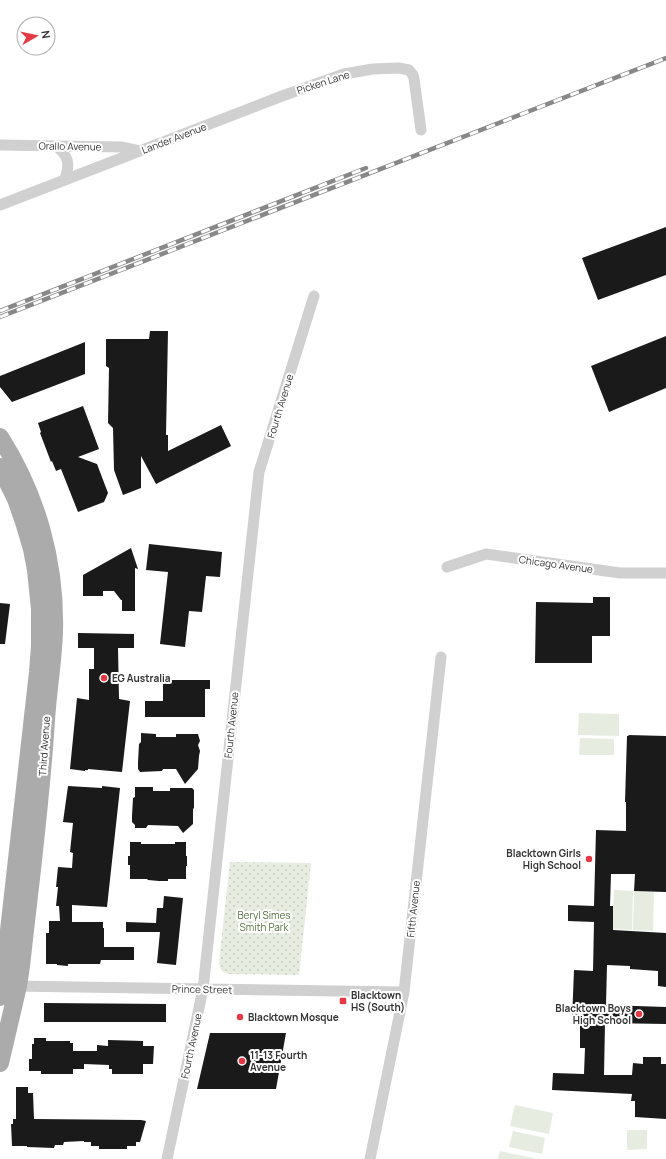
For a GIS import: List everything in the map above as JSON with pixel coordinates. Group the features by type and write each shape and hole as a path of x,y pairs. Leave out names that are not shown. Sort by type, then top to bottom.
{"main road":[{"name":"Third Avenue","path":"0,437 24,481 41,526 50,567 54,614 53,650 39,810 5,989"},
{"name":"Third Avenue","path":"0,467 16,499 32,549 39,589 41,622 36,690 5,989 0,1063"}],"street":[{"name":"Picken Lane","path":"282,96 352,72 384,68 406,69 411,72 414,79 421,130"},
{"name":"Lander Avenue","path":"0,205 282,96"},
{"name":"Orallo Avenue","path":"0,146 122,147 140,151"},
{"path":"56,146 63,152 67,160 68,169 65,179"},
{"name":"Fourth Avenue","path":"167,1159 203,989 259,472 314,296"},
{"name":"Chicago Avenue","path":"447,567 486,554 620,573 666,574"},
{"name":"Fifth Avenue","path":"370,1159 404,992 441,657"},
{"name":"Prince Street","path":"5,989 203,989 404,992"}],"green space":[{"path":"579,713 619,714 619,736 578,735"},
{"path":"580,738 614,739 614,755 579,755"},
{"name":"Beryl Simes Smith Park","path":"230,862 311,863 299,975 229,974 221,969 219,962"},
{"path":"614,890 633,891 632,930 612,929"},
{"path":"634,891 654,892 653,931 633,930"},
{"path":"515,1105 553,1113 549,1134 510,1126"},
{"path":"627,1130 647,1130 647,1149 627,1150"},
{"path":"513,1131 545,1138 542,1154 509,1147"},
{"path":"500,1151 537,1159 498,1159"}],"building":[{"path":"666,227 666,275 598,300 582,258"},
{"path":"150,331 168,331 166,435 168,435 168,451 221,425 231,446 156,484 141,456 141,488 123,495 114,470 113,428 108,423 109,368 106,366 106,339 149,339"},
{"path":"666,336 666,388 609,412 591,366"},
{"path":"85,342 85,374 12,402 0,387 0,376"},
{"path":"83,406 99,449 78,457 97,464 108,493 104,502 78,512 61,469 56,471 52,461 51,462 40,433 38,423"},
{"path":"149,544 222,552 220,577 206,576 202,612 189,611 185,647 160,644 168,572 146,570"},
{"path":"131,548 138,569 135,568 135,611 122,611 122,600 114,591 103,591 103,596 83,596 83,575"},
{"path":"593,597 610,597 610,636 592,636 592,663 535,663 536,602 593,603"},
{"path":"0,603 10,604 5,644 0,644"},
{"path":"78,633 134,634 134,648 118,648 119,699 130,701 122,772 70,769 77,698 89,700 89,669 94,669 94,648 78,648"},
{"path":"163,680 210,680 210,689 205,689 205,717 145,717 145,701 163,701"},
{"path":"141,733 156,734 156,737 176,737 176,734 198,734 200,741 198,745 200,751 198,769 185,784 176,769 140,772 138,769 138,762"},
{"path":"628,735 666,736 666,892 634,891 635,874 611,874 610,906 613,906 613,930 666,933 666,987 658,986 658,971 630,969 630,966 607,965 606,1005 666,1007 666,1024 605,1023 604,1075 632,1075 633,1063 643,1064 643,1057 661,1057 661,1064 666,1064 666,1119 635,1117 635,1101 631,1101 632,1094 552,1090 553,1073 584,1074 585,1048 580,1048 580,1020 572,1020 574,970 593,971 594,922 568,921 568,905 594,906 596,830 626,831 625,802"},
{"path":"68,786 102,788 102,786 120,788 107,907 72,905 72,922 103,922 104,947 134,947 134,960 101,960 100,964 68,964 68,966 46,964 46,933 49,933 49,921 60,921 59,906 56,906 58,867 72,868 73,853 70,852 73,823 63,822"},
{"path":"135,787 153,787 153,791 170,791 170,788 192,788 194,790 193,824 183,833 178,826 148,825 146,828 135,828 135,825 132,822 132,816"},
{"path":"130,842 141,842 141,844 175,844 175,842 186,842 186,879 168,879 168,881 159,881 130,879 130,865 128,865 128,856 130,856"},
{"path":"164,896 183,898 176,965 157,963 160,932 126,932 126,922 156,923 157,908 163,908"},
{"path":"44,1003 166,1004 166,1022 44,1022"},
{"name":"11-13 Fourth Avenue","path":"210,1033 286,1033 276,1089 197,1089"},
{"path":"34,1038 46,1038 46,1041 70,1041 70,1043 73,1043 73,1051 97,1051 97,1045 108,1046 108,1040 143,1041 143,1046 154,1046 153,1064 143,1064 143,1074 112,1074 112,1069 109,1069 109,1065 84,1064 84,1069 73,1069 73,1074 41,1074 41,1071 29,1071 29,1059 32,1059 32,1044 34,1044"},
{"path":"16,1087 28,1087 28,1093 33,1093 34,1119 146,1121 140,1142 136,1142 136,1146 127,1146 127,1149 99,1149 99,1146 91,1146 91,1142 84,1141 64,1142 63,1145 55,1145 54,1148 12,1146 11,1124 13,1124 13,1119 16,1119"}],"railway":[{"path":"0,317 666,58"},
{"path":"0,311 366,168"}],"place":[{"name":"EG Australia","path":"104,678"},
{"name":"Blacktown Girls High School","path":"589,859"},
{"name":"Blacktown HS (South)","path":"343,1001"},
{"name":"Blacktown Boys High School","path":"639,1014"},
{"name":"Blacktown Mosque","path":"240,1017"},
{"name":"11-13 Fourth Avenue","path":"242,1061"}]}
